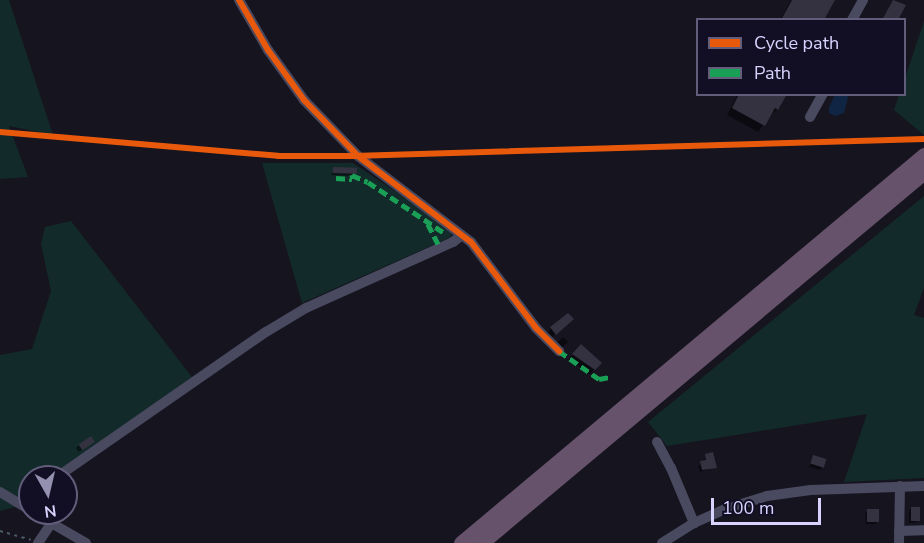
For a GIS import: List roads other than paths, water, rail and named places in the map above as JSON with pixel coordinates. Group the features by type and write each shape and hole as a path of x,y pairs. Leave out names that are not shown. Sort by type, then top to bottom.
{"highway":[{"path":"461,543 924,155"},
{"path":"481,543 924,172"}],"street":[{"path":"238,0 268,50 304,100 358,156 471,242 536,328 559,351"},
{"path":"853,18 863,0"},
{"path":"810,117 822,96"},
{"path":"74,465 266,332 306,308 453,242 462,235"},
{"path":"657,442 671,468 694,523"},
{"path":"900,486 900,543"},
{"path":"662,543 694,523 725,509 767,496 811,490 924,486"},
{"path":"0,492 18,502"},
{"path":"38,543 50,525 86,543"},
{"path":"899,531 924,530"}],"water":[{"path":"834,96 847,96 844,113 835,116 829,113 829,107"}]}
